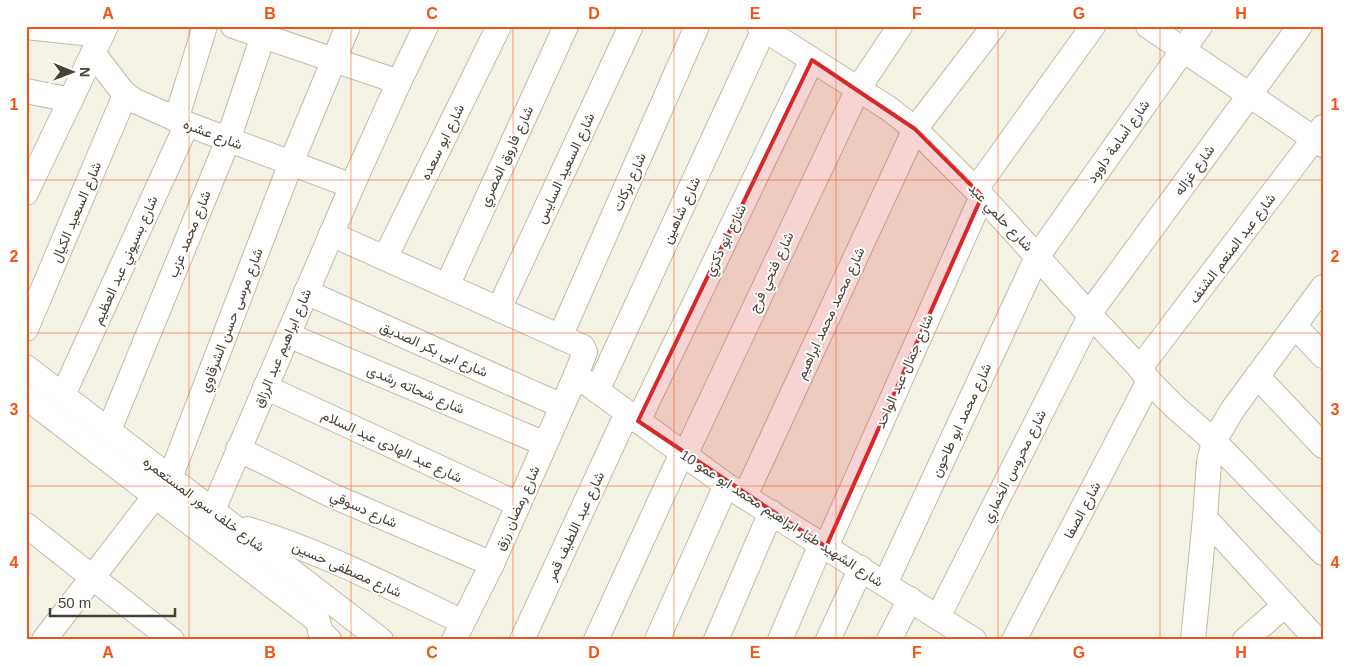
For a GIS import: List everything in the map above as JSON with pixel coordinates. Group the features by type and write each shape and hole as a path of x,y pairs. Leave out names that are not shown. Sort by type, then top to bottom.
{"street":[{"name":"شارع بسيوني عبد العظيم","path":"63,395 181,122 205,26"},
{"path":"233,26 277,35 334,60 399,82"},
{"name":"شارع مرسى حسن الشرقاوي","path":"170,478 291,163 348,26"},
{"name":"شارع ابراهيم عبد الرزاق","path":"221,517 238,449 352,186 426,26"},
{"name":"شارع ابو سعده","path":"385,258 499,26"},
{"name":"شارع فاروق المصري","path":"447,286 566,26"},
{"name":"شارع السعيد السايس","path":"499,310 631,26"},
{"name":"شارع بركات","path":"560,337 697,26"},
{"name":"شارع فتحي فرج","path":"596,640 858,89 900,26"},
{"name":"شارع محمد محمد ابراهيم","path":"657,640 736,491 915,130 994,26"},
{"name":"شارع جمال عبد الواحد","path":"780,640 824,545 979,193 1093,26"},
{"path":"1148,26 1182,51 1250,95 1320,137"},
{"name":"شارع أسامة داوود","path":"1037,256 1200,26"},
{"name":"شارع غزاله","path":"1090,315 1300,26"},
{"path":"26,27 101,38 29,179"},
{"name":"شارع حلمي عيد","path":"772,30 812,60 888,108 915,130 979,193 1176,408 1214,441 1323,553"},
{"name":"شارع شاهين","path":"597,391 772,30"},
{"name":"شارع محمد عزب","path":"108,430 228,140 277,35"},
{"name":"شارع عشره","path":"101,38 125,95 138,103 181,122 352,186"},
{"name":"شارع ابو ذكري","path":"633,417 812,60"},
{"path":"26,91 71,100"},
{"name":"شارع السعيد الكيال","path":"26,329 125,95"},
{"name":"شارع عبد المنعم الشنف","path":"1145,375 1320,137"},
{"path":"331,234 583,347 585,350 576,375"},
{"name":"شارع محمد ابو طاحون","path":"886,584 1037,256"},
{"path":"1193,640 1209,462 1214,441 1233,409 1323,287"},
{"name":"شارع ابى بكر الصديق","path":"306,292 562,406"},
{"name":"شارع محروس الخماري","path":"938,617 1090,315"},
{"path":"1295,326 1323,356"},
{"name":"شارع شحاته رشدى","path":"288,334 545,444"},
{"name":"شارع خلف سور المستعمره","path":"26,367 382,640"},
{"name":"شارع الشهيد طيار ابراهيم محمد ابو عمو 10","path":"576,375 736,491 910,599 967,638"},
{"name":"شارع رمضان رزق","path":"458,631 492,564 576,375"},
{"name":"شارع الصفا","path":"1014,640 1145,375"},
{"path":"1257,376 1323,446"},
{"name":"شارع عبد الهادى عبد السلام","path":"265,387 518,504"},
{"path":"26,397 155,496 317,634"},
{"name":"شارع عبد اللطيف قمر","path":"522,640 633,417"},
{"name":"شارع دسوقي","path":"238,449 333,496 492,564"},
{"path":"44,640 155,496"},
{"path":"716,640 771,512"},
{"name":"شارع مصطفى حسين","path":"221,517 297,546 366,576 458,631"},
{"path":"1205,518 1317,640"},
{"path":"26,525 172,640"},
{"path":"828,640 861,568"},
{"path":"889,640 910,599"},
{"path":"1245,640 1285,605"}],"highlighted area":[{"path":"812,60 915,129 982,196 826,547 638,421"}]}
